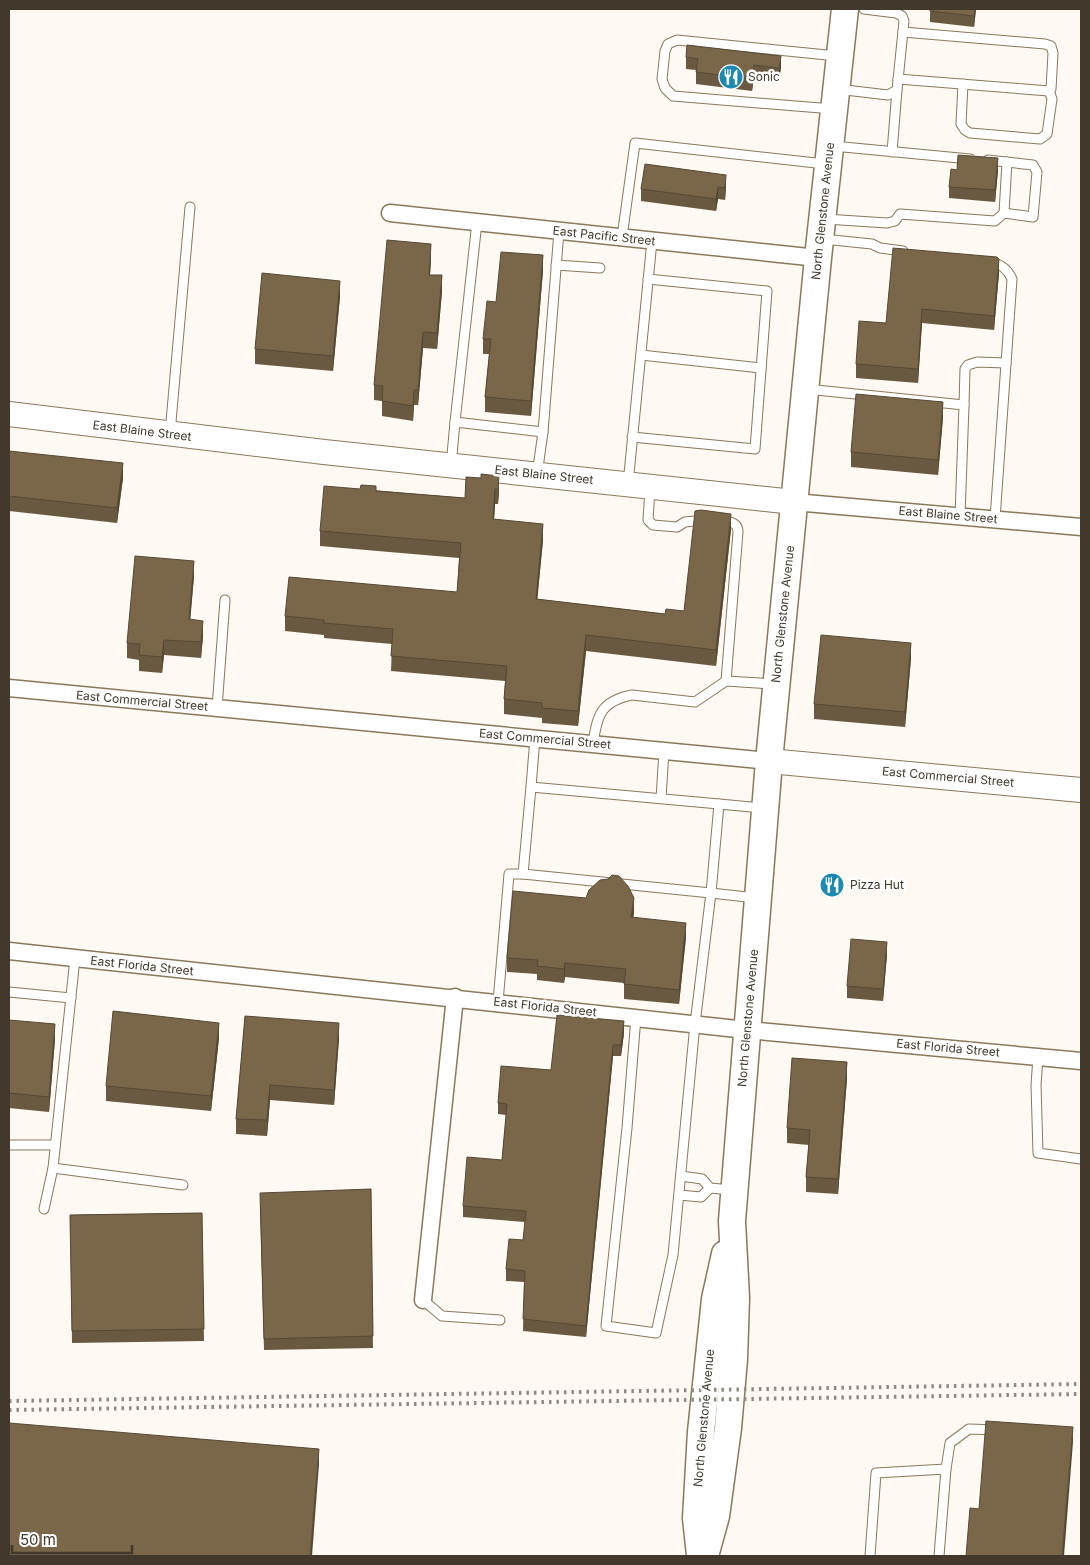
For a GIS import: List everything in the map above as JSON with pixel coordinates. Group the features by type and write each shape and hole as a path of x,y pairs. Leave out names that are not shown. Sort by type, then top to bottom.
{"main road":[{"name":"North Glenstone Avenue","path":"705,1556 716,1516 728,1428 734,1359 736,1298 732,1221 722,1189 747,1030 769,760 820,239 845,9"},
{"name":"North Glenstone Avenue","path":"700,1556 696,1518 706,1383 715,1299 732,1221"}],"street":[{"name":"East Pacific Street","path":"390,213 652,242 820,239"},
{"name":"East Blaine Street","path":"9,414 451,466 794,502 1081,527"},
{"name":"East Commercial Street","path":"9,688 1081,790"},
{"name":"East Florida Street","path":"9,951 747,1030 1081,1061"},
{"path":"423,1300 455,998"}],"lane":[{"path":"864,9 896,13 902,16 903,32 892,152"},
{"path":"903,32 1051,46 1053,53 1051,89 1049,92 1052,99 1047,134 1040,139 965,130 961,124 963,84"},
{"path":"840,57 677,40 668,44 665,51 662,79 665,88 673,96 835,99 888,95 897,90"},
{"path":"898,78 1049,92"},
{"path":"622,238 634,143 829,155 892,152 1033,165 1037,172 1033,216 1004,213 994,221 900,214 895,221 820,239"},
{"path":"1004,213 1007,162"},
{"path":"170,434 190,207"},
{"path":"451,466 477,222"},
{"path":"537,475 543,432 559,231"},
{"path":"820,239 872,244 880,248 909,252"},
{"path":"652,242 632,437 639,485 648,520 653,525 677,527 685,522 701,520 732,522 737,525 726,681"},
{"path":"975,260 994,262 1001,265 1008,271 1012,279 995,519"},
{"path":"556,265 600,268"},
{"path":"632,437 755,449 767,290 648,279"},
{"path":"640,355 761,368"},
{"path":"960,516 966,369 968,365 977,362 1006,363"},
{"path":"805,389 964,404"},
{"path":"455,422 543,432"},
{"path":"217,708 225,600"},
{"path":"593,744 596,722 601,711 607,704 623,697 632,695 695,702 726,681 777,684"},
{"path":"523,874 535,738"},
{"path":"661,798 664,750"},
{"path":"531,787 765,809"},
{"path":"636,1017 627,1128 606,1326 656,1333 673,1255 695,1024 711,893 719,804"},
{"path":"498,1002 509,874 758,898"},
{"path":"44,1210 53,1168 74,958"},
{"path":"9,992 71,998"},
{"path":"1038,1057 1036,1085 1038,1153 1081,1159"},
{"path":"9,1145 55,1145"},
{"path":"53,1168 183,1185"},
{"path":"680,1176 702,1179 722,1189"},
{"path":"679,1195 701,1197 722,1189"},
{"path":"423,1300 442,1316 500,1320"},
{"path":"939,1556 950,1443 969,1429 1008,1431"},
{"path":"870,1556 876,1473 946,1469"}],"building":[{"path":"930,9 975,9 974,16 930,11"},
{"path":"687,45 781,56 779,68 754,65 752,79 696,72 698,59 686,57"},
{"path":"958,155 998,158 995,190 949,187 951,169 957,170"},
{"path":"645,164 726,175 725,188 718,187 716,199 641,189"},
{"path":"387,240 431,244 429,275 442,275 437,333 423,332 418,390 414,390 413,406 382,401 383,386 374,385"},
{"path":"893,248 997,257 999,259 994,316 922,309 918,369 856,364 859,321 886,323"},
{"path":"501,252 543,255 531,401 485,397 491,339 483,339 487,301 496,302"},
{"path":"262,273 340,281 333,356 255,349"},
{"path":"856,394 943,402 938,460 851,452"},
{"path":"9,451 123,463 117,508 9,496"},
{"path":"481,474 499,476 498,489 495,489 493,519 543,524 536,599 665,614 666,609 684,611 695,511 731,514 716,650 586,635 578,711 542,708 542,703 504,699 507,666 391,656 393,629 324,623 324,620 285,616 289,577 457,592 461,543 320,531 324,486 360,489 361,485 376,486 376,491 465,498 466,477 481,478"},
{"path":"135,556 194,561 189,619 203,621 201,642 164,640 162,657 139,655 140,644 127,643"},
{"path":"821,635 911,643 905,712 814,704"},
{"path":"612,875 619,876 628,886 634,898 631,917 686,923 679,990 624,984 626,969 565,963 564,969 537,966 538,960 507,958 513,891 586,898 589,890 600,880 608,879"},
{"path":"851,939 887,942 883,989 847,986"},
{"path":"113,1011 219,1023 211,1096 106,1086"},
{"path":"557,1015 624,1021 621,1045 613,1045 586,1326 523,1319 525,1271 506,1269 509,1239 523,1240 526,1211 463,1206 467,1157 502,1160 507,1104 498,1103 501,1066 551,1070"},
{"path":"245,1016 339,1023 334,1090 270,1085 267,1120 236,1119"},
{"path":"9,1020 55,1024 49,1097 9,1093"},
{"path":"792,1058 847,1062 838,1179 806,1177 810,1130 787,1128"},
{"path":"371,1189 373,1336 264,1339 260,1193"},
{"path":"202,1213 204,1329 72,1331 70,1215"},
{"path":"986,1421 1073,1427 1062,1556 966,1556 970,1508 979,1509"},
{"path":"9,1423 319,1449 310,1556 9,1556"}],"railway":[{"path":"9,1401 1081,1384"},
{"path":"9,1410 1081,1394"}],"place":[{"name":"Sonic","path":"731,77"},
{"name":"Pizza Hut","path":"832,885"}]}
